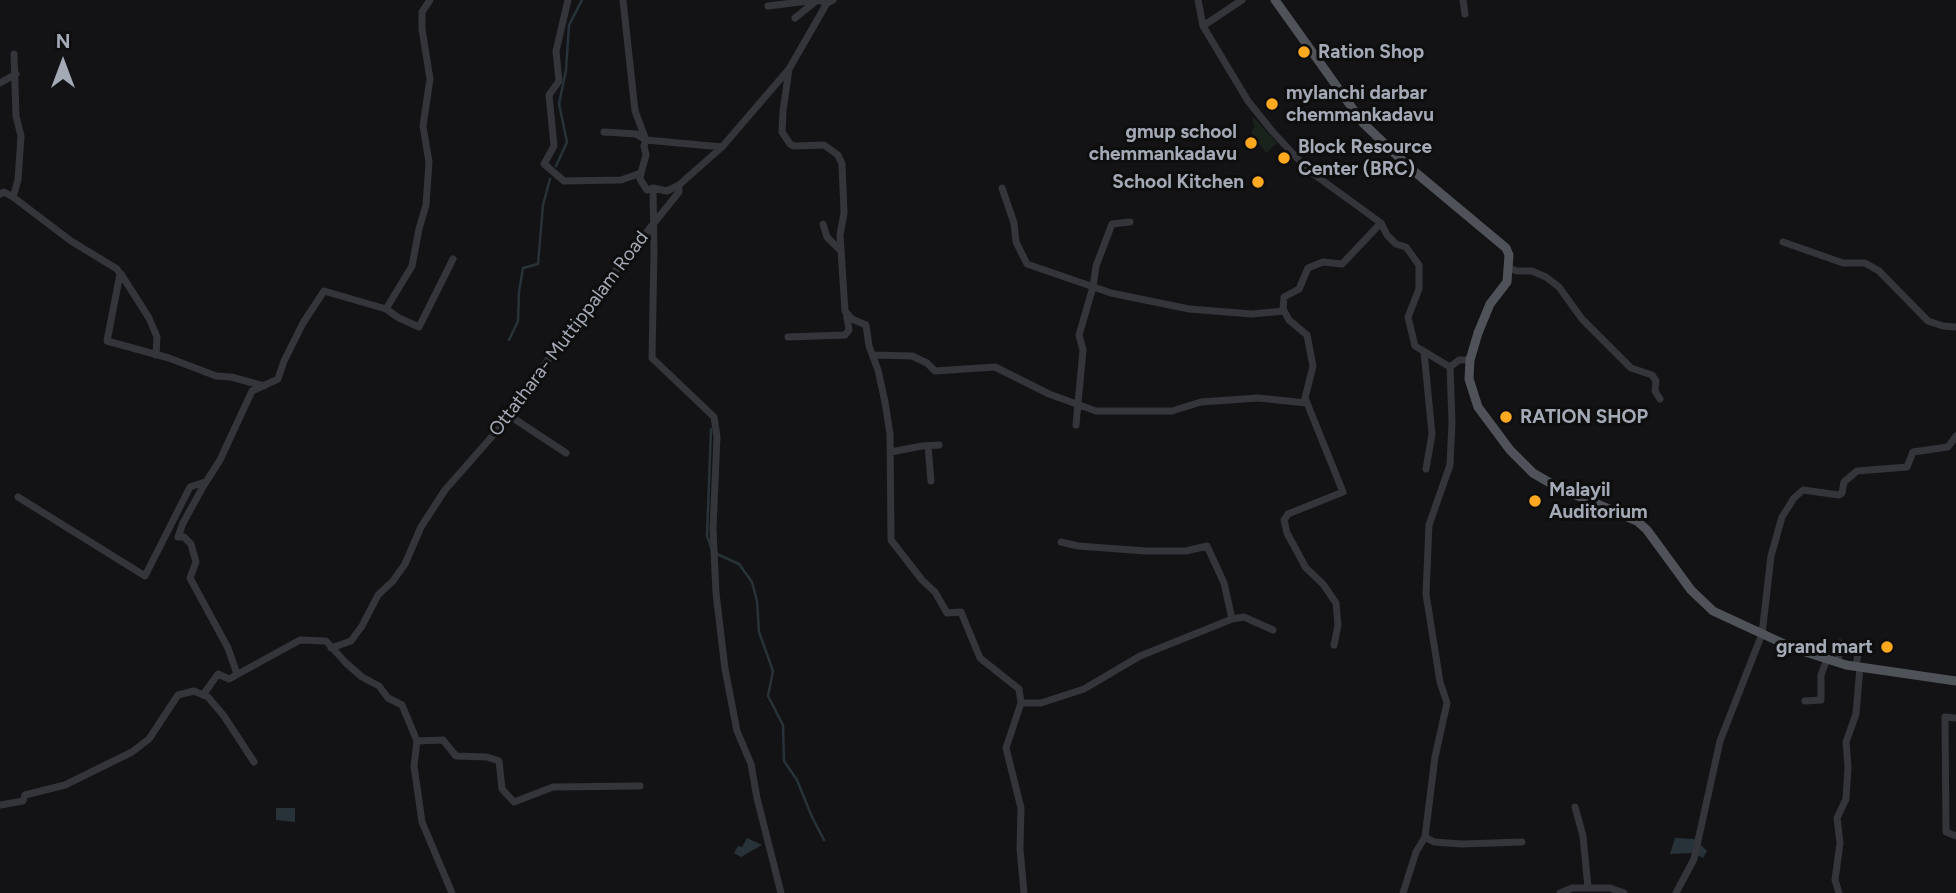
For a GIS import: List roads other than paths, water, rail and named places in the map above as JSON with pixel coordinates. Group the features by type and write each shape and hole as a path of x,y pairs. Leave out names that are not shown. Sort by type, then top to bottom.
{"main road":[{"path":"1275,0 1363,123 1428,183 1502,243 1509,255 1507,282 1490,304 1478,334 1470,360 1469,379 1478,407 1510,450 1533,472 1556,487 1637,521 1647,530 1690,590 1713,611 1793,648 1827,659 1956,681"}],"street":[{"path":"386,309 412,265 426,205 429,162 423,126 430,79 422,12 430,0"},
{"path":"568,0 556,51 559,81 549,95 554,146 544,164 564,181 621,180 641,173"},
{"path":"624,0 635,111 646,139 646,155 640,179 647,190 653,188 667,191 679,185"},
{"path":"795,18 817,0"},
{"path":"1198,0 1203,26 1248,101 1272,131 1308,170 1381,223 1387,235 1396,244 1406,247 1419,265 1419,289 1408,317 1415,346 1450,367"},
{"path":"1203,26 1242,0"},
{"path":"1464,0 1465,14"},
{"path":"768,6 830,1"},
{"name":"Ottathara- Muttippalam Road","path":"331,648 351,640 378,595 393,581 405,564 445,490 510,416 571,326 679,192 679,185 722,147 789,69 830,1"},
{"path":"13,197 18,180 21,136 16,116 14,54"},
{"path":"789,69 782,132 794,146 824,145 838,155 842,164 844,213 840,235 845,311 849,330 845,335 789,337"},
{"path":"0,83 16,74"},
{"path":"604,132 722,147"},
{"path":"653,188 652,358 714,417 717,437 713,529 716,593 725,669 737,732 751,764 781,893"},
{"path":"1002,188 1014,223 1016,242 1027,264 1111,293 1189,309 1252,314 1284,312"},
{"path":"0,194 4,192 13,197 71,241 113,265 149,318 157,337 156,355"},
{"path":"1076,425 1083,350 1079,335 1093,287 1096,266 1112,224 1130,222"},
{"path":"1334,645 1338,625 1336,603 1323,584 1306,568 1285,527 1284,520 1288,514 1343,492 1305,398 1313,366 1307,335 1289,320 1284,312 1284,297 1299,289 1308,268 1322,262 1342,264 1381,223"},
{"path":"823,224 827,237 841,251"},
{"path":"1783,242 1843,263 1865,263 1879,271 1928,321 1956,327"},
{"path":"237,674 228,648 190,578 196,562 191,544 184,537 178,537 183,523 220,460 252,391 278,379 284,360 303,323 324,291 386,309 419,327 453,259"},
{"path":"1509,268 1532,271 1559,287 1582,319 1632,368 1651,375 1656,381 1655,391 1660,399"},
{"path":"120,274 107,341 216,376 231,377 265,387"},
{"path":"845,311 852,319 866,325 869,346 886,402 891,452 891,540 922,580 935,592 947,614 961,612 980,658 1019,689 1021,703 1006,748 1021,808 1020,849 1024,893"},
{"path":"1424,352 1432,435 1426,469"},
{"path":"873,355 912,356 927,363 935,371 995,367 1049,394 1097,411 1172,411 1200,402 1247,398 1307,402"},
{"path":"1450,367 1459,360 1470,360"},
{"path":"1403,893 1416,852 1424,837 1435,757 1447,703 1440,682 1426,594 1429,525 1450,465 1450,367"},
{"path":"510,416 566,453"},
{"path":"1676,893 1694,859 1720,741 1762,634 1771,556 1782,517 1799,491 1839,495 1844,482 1857,471 1907,467 1913,452 1948,447 1956,436"},
{"path":"891,452 939,445"},
{"path":"928,446 931,481"},
{"path":"18,497 145,576 190,487 206,482"},
{"path":"1061,542 1078,546 1146,551 1186,551 1207,546 1224,583 1232,619"},
{"path":"1021,703 1041,703 1084,689 1140,656 1232,619 1244,617 1273,630"},
{"path":"203,695 218,674 229,680 300,640 326,641 362,677 379,686 388,698 402,705 417,741 414,766 422,822 452,893"},
{"path":"1838,662 1840,643"},
{"path":"1839,893 1835,880 1840,843 1837,818 1846,799 1846,742 1856,715 1859,647"},
{"path":"1805,701 1821,700 1821,675 1827,659"},
{"path":"0,805 23,801 25,795 65,785 132,752 149,739 178,695 194,691 208,697 225,716 254,762"},
{"path":"1956,718 1945,717 1946,832 1956,836"},
{"path":"417,741 443,740 456,756 487,757 499,761 502,789 514,802 553,787 640,786"},
{"path":"1575,807 1583,836 1588,887"},
{"path":"1424,837 1434,842 1462,844 1522,842"},
{"path":"1560,893 1572,888 1588,887 1610,887 1624,893"}],"waterway":[{"path":"556,166 567,142 559,104 566,70 569,25 582,0"},
{"path":"509,340 518,321 523,268 538,264 543,205 550,179"},
{"path":"711,429 707,536 712,550"},
{"path":"717,554 739,564 752,582 757,601 759,632 773,671 768,696 783,725 784,761 797,780 824,840"}],"place":[{"name":"Ration Shop","path":"1304,52"},
{"name":"mylanchi darbar chemmankadavu","path":"1272,104"},
{"name":"gmup school chemmankadavu","path":"1251,143"},
{"name":"Block Resource Center (BRC)","path":"1284,158"},
{"name":"School Kitchen","path":"1258,182"},
{"name":"RATION SHOP","path":"1506,417"},
{"name":"Malayil Auditorium","path":"1535,501"},
{"name":"grand mart","path":"1887,647"}]}
